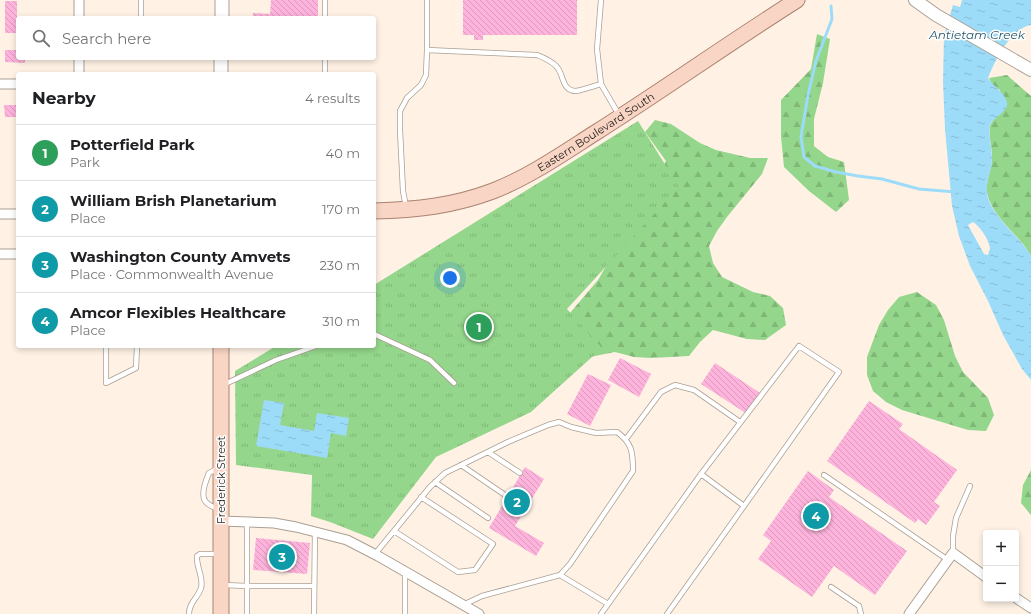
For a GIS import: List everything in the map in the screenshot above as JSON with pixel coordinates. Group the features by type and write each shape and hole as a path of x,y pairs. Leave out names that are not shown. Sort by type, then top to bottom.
{"main road":[{"path":"222,0 222,16"},
{"name":"Eastern Boulevard South","path":"376,212 437,207 466,200 520,179 620,117 755,26 797,0"},
{"path":"221,60 221,72"},
{"name":"Frederick Street","path":"221,348 221,614"}],"street":[{"path":"79,0 79,16"},
{"path":"915,0 936,15 1031,70"},
{"path":"79,60 79,72"},
{"path":"0,84 16,84"},
{"path":"0,214 16,214"},
{"path":"0,254 16,254"},
{"path":"221,516 247,522 274,524 315,531 347,540 375,554 479,614"},
{"path":"909,614 950,556 983,574"},
{"path":"1019,600 1031,608"}],"lane":[{"path":"141,0 141,16"},
{"path":"325,0 325,16"},
{"path":"406,210 403,191 400,111 407,98 421,85 426,75 428,50 427,0"},
{"path":"601,0 596,49 601,84 620,117"},
{"path":"428,50 537,55 548,59 557,66 565,85 568,88 576,91 601,84"},
{"path":"325,60 325,72"},
{"path":"376,335 430,360 454,383"},
{"path":"601,614 701,474 799,346 839,372 667,614"},
{"path":"106,348 106,382 136,368 137,348"},
{"path":"222,386 276,360 310,348"},
{"path":"626,439 661,392 675,385 694,390 740,422"},
{"path":"375,554 435,482 445,473 488,452 548,425 559,422 571,427 596,433 617,432 626,439 633,453 633,471 574,558 560,575 482,596 464,605"},
{"path":"488,452 520,473"},
{"path":"461,465 505,495"},
{"path":"701,474 744,506"},
{"path":"824,475 950,556 956,518 970,486"},
{"path":"435,482 488,518"},
{"path":"394,531 458,572 475,570 493,544 421,497"},
{"path":"247,522 247,614"},
{"path":"314,614 315,531"},
{"path":"189,614 189,607 201,588 197,556 200,554 221,554"},
{"path":"404,614 405,571"},
{"path":"560,575 608,604"},
{"path":"221,585 314,586"},
{"path":"831,587 859,606 862,614"}],"green space":[{"path":"817,34 830,39 823,83 814,119 814,146 828,157 844,162 849,200 836,212 809,191 784,167 781,137 781,100 811,69"},
{"path":"1007,75 1031,96 1031,256 1026,248 1000,219 990,202 987,193 987,184 992,161 990,126 995,118 1002,112 1000,90 992,85 989,78"},
{"path":"655,120 671,124 700,143 716,150 750,158 768,158 762,174 727,217 709,246 713,263 722,277 753,292 770,296 783,308 786,325 765,340 747,339 713,330 700,342 689,356 651,358 634,357 615,352 545,366 553,333 598,280 666,161 645,132"},
{"path":"638,121 679,187 567,309 602,348 531,412 436,457 373,539 311,516 312,475 236,465 235,371 273,348 376,348 376,284"},
{"path":"917,292 936,305 944,320 955,356 963,372 988,398 994,415 986,431 968,430 902,410 886,402 873,391 867,375 867,357 879,325 888,310 899,297"},
{"path":"1031,470 1031,515 1021,503 1023,485"}],"water":[{"name":"Antietam Creek","path":"962,0 1031,0 1031,25 1016,32 1004,46 988,78 1006,98 1007,106 1006,109 994,119 990,125 989,132 992,159 987,192 993,209 1031,256 1031,380 1022,369 1003,335 970,266 959,236 952,206 945,129 943,82 944,36 953,5 960,7","holes":["973,222 988,241 990,248 988,255 984,254 968,225"]},
{"path":"264,400 284,403 280,425 314,431 317,413 349,418 346,436 331,433 327,458 256,446"}],"building":[{"path":"271,0 318,0 318,16 253,16 253,13 270,14"},
{"path":"463,0 577,0 577,35 483,35 483,40 474,40 474,35 463,35"},
{"path":"5,1 17,1 16,33 5,33"},
{"path":"5,50 16,50 16,60 25,60 25,63 5,62"},
{"path":"4,105 16,105 16,117 5,117"},
{"path":"620,358 651,374 639,397 608,380"},
{"path":"715,363 760,393 747,414 701,384"},
{"path":"588,374 611,385 590,426 567,414"},
{"path":"869,401 903,424 899,429 957,470 934,502 940,506 926,525 918,519 915,523 827,461"},
{"path":"525,467 544,479 515,526 544,543 536,556 489,528"},
{"path":"808,471 834,490 829,497 907,551 875,595 834,566 812,597 758,559 771,541 763,535"},
{"path":"256,538 310,543 307,574 253,570"}],"waterway":[{"path":"831,6 832,19 816,61 808,95 801,137 804,157 815,166 836,172 882,179 919,189 955,192"}],"place":[{"name":"Potterfield Park","path":"479,327"},
{"name":"William Brish Planetarium","path":"517,502"},
{"name":"Amcor Flexibles Healthcare","path":"816,516"},
{"name":"Washington County Amvets","path":"282,557"}]}
